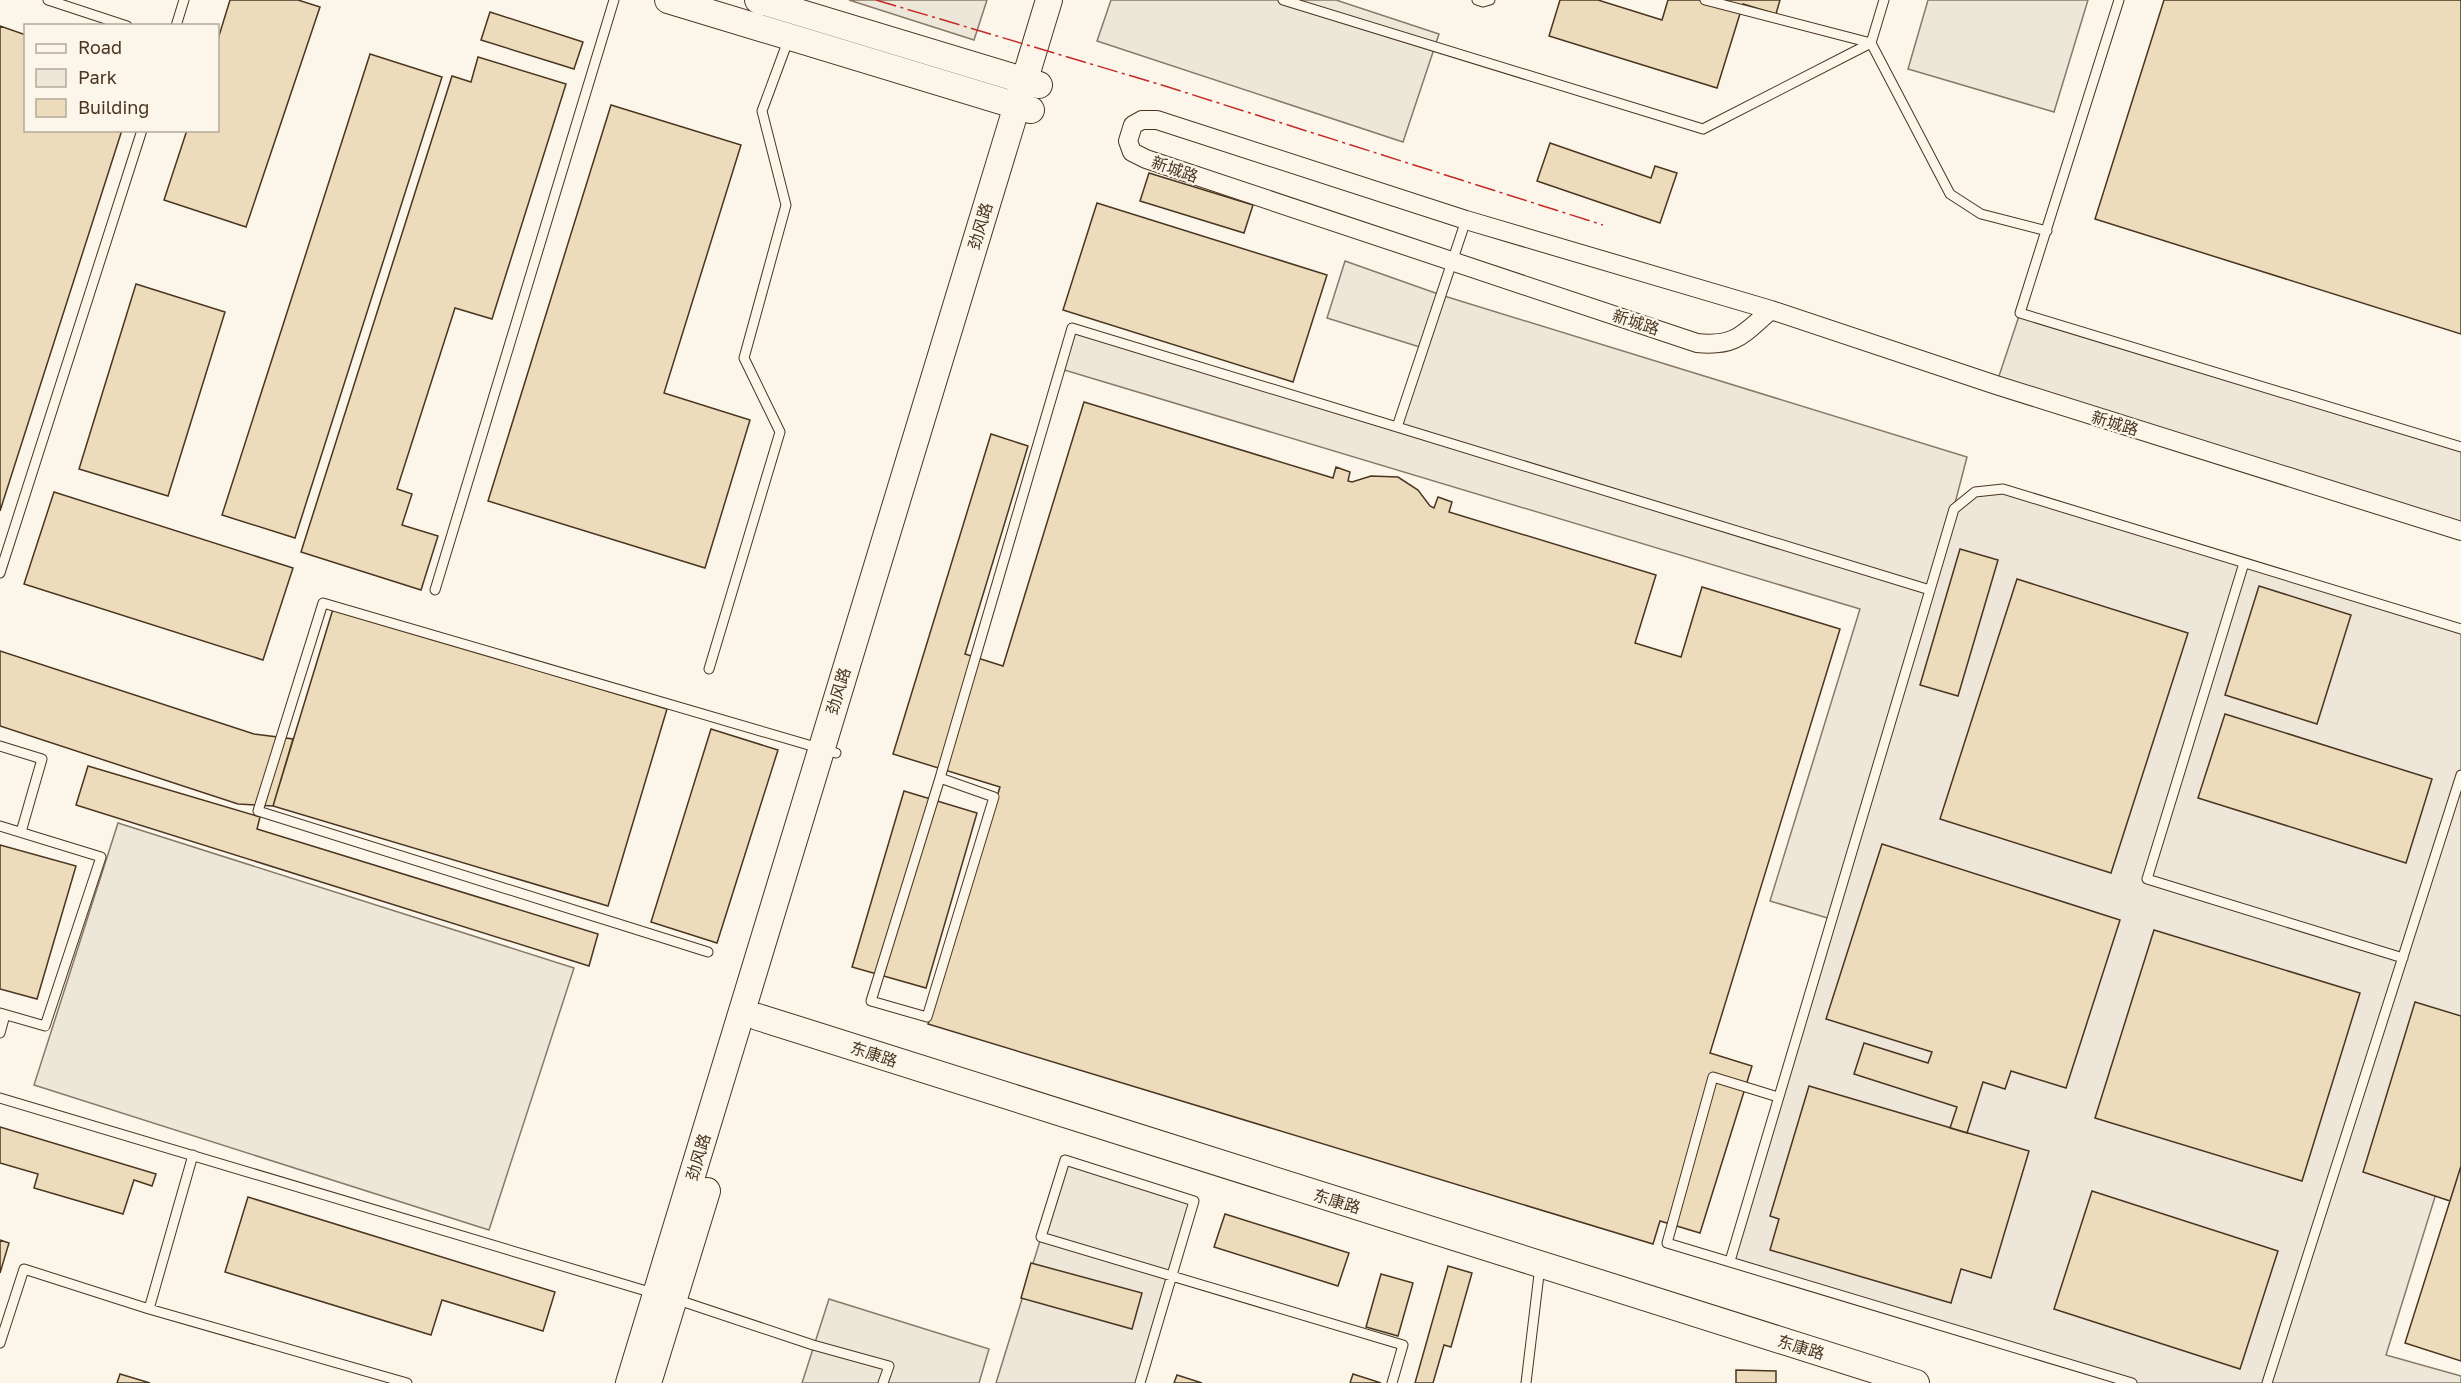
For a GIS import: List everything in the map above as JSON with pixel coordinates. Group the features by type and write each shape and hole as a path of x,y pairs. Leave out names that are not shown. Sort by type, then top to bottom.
{"street":[{"path":"668,0 796,20 1032,83"},
{"path":"758,0 796,20 1024,108"},
{"name":"劲风路","path":"1032,83 1049,0"},
{"name":"劲风路","path":"648,1383 666,1297 828,751 1024,108 1065,0"},
{"name":"新城路","path":"1771,310 1736,340 1716,345 1697,343 1146,159 1132,152 1128,141 1133,125 1142,120 1157,120 1466,220 1771,310 1996,385 2461,531"},
{"name":"劲风路","path":"629,1383 666,1297 758,1017 828,751"},
{"name":"东康路","path":"758,1017 1916,1383"}],"lane":[{"path":"48,0 121,24"},
{"path":"177,24 184,0"},
{"path":"435,590 614,0"},
{"path":"1282,0 1703,129 1871,43"},
{"path":"1477,0 1483,2 1490,0"},
{"path":"1705,0 1871,43"},
{"path":"1884,0 1871,43 1950,194 1981,214 2047,231"},
{"path":"2119,0 2020,313 2461,447"},
{"path":"709,669 780,432 744,358 786,204 762,111 796,20"},
{"path":"0,573 141,132"},
{"path":"1397,428 1466,220"},
{"path":"940,778 994,797 927,1017 871,1001 940,778 1072,328 1930,590"},
{"path":"1730,1261 1954,509 1975,492 2003,489 2461,629"},
{"path":"2244,563 2147,879 2403,958"},
{"path":"708,952 258,811 323,603 828,751"},
{"path":"0,746 42,759 21,832"},
{"path":"2267,1383 2461,775"},
{"path":"0,826 101,856 45,1026 3,1014 0,1033"},
{"path":"1778,1098 1713,1077 1667,1243 2132,1383"},
{"path":"0,1098 666,1297 813,1345 889,1366 883,1383"},
{"path":"149,1309 193,1155"},
{"path":"1140,1383 1172,1276 1194,1201 1065,1160 1041,1237 1172,1276 1403,1345 1392,1383"},
{"path":"1526,1383 1540,1264"},
{"path":"0,1343 24,1269 149,1309 407,1383"}],"green space":[{"path":"1345,261 1441,295 1967,457 1954,507 1975,492 2003,489 2461,629 2461,1113 2386,1355 2461,1376 2461,1383 2132,1383 1730,1261 1831,919 1770,901 1860,609 1061,369 1072,328 1397,427 1423,348 1327,318"},
{"path":"2020,313 2461,447 2461,531 1996,385"},
{"path":"1065,1160 1194,1201 1140,1383 996,1383"}],"shaded area":[{"path":"849,0 987,0 974,40"},
{"path":"1111,0 1336,0 1439,34 1403,142 1097,41"},
{"path":"1928,0 2088,0 2054,112 1908,69"},
{"path":"118,823 574,968 489,1230 34,1085"},
{"path":"829,1299 989,1349 979,1383 802,1383"}],"building":[{"path":"230,0 298,0 320,7 246,227 164,200 186,132 219,132 219,36"},
{"path":"1560,0 1598,0 1662,20 1668,0 1780,0 1776,14 1743,4 1717,88 1549,36"},
{"path":"2164,0 2461,0 2461,334 2095,219"},
{"path":"490,12 583,42 574,69 481,40"},
{"path":"0,26 24,34 24,132 121,132 0,511"},
{"path":"370,54 442,77 295,538 222,515"},
{"path":"478,57 566,84 492,319 455,308 397,489 412,494 402,525 438,536 421,590 301,552 452,76 471,82"},
{"path":"611,105 741,145 664,393 750,420 705,568 488,501"},
{"path":"1550,143 1651,178 1655,166 1677,173 1660,223 1537,181"},
{"path":"1149,173 1253,205 1244,233 1140,201"},
{"path":"1097,203 1327,275 1293,382 1063,310"},
{"path":"136,284 225,312 168,496 79,469"},
{"path":"1084,402 1333,478 1336,467 1350,472 1348,481 1352,482 1371,476 1398,477 1418,490 1434,508 1438,497 1452,502 1449,512 1656,575 1635,643 1681,657 1702,587 1840,629 1710,1053 1752,1066 1700,1233 1660,1221 1653,1244 928,1024 1000,787 893,754 991,434 1028,446 965,654 1003,666"},
{"path":"54,492 293,568 263,660 24,584"},
{"path":"1960,549 1998,560 1958,696 1920,685"},
{"path":"2017,579 2188,633 2111,873 1940,819"},
{"path":"2259,586 2351,615 2317,724 2225,695"},
{"path":"333,609 667,709 608,906 273,806"},
{"path":"0,651 254,734 293,739 273,806 238,804 0,726"},
{"path":"2225,714 2432,779 2406,863 2198,798"},
{"path":"711,729 778,750 717,943 651,922"},
{"path":"88,766 260,817 257,829 598,934 589,966 76,805"},
{"path":"904,791 977,813 926,988 852,967"},
{"path":"1882,844 2120,920 2066,1088 2011,1071 2005,1089 1983,1082 1967,1133 1950,1128 1957,1107 1854,1074 1864,1043 1928,1063 1932,1052 1826,1019"},
{"path":"0,845 76,866 37,999 0,989"},
{"path":"2154,930 2360,993 2302,1181 2095,1118"},
{"path":"2415,1002 2461,1016 2461,1166 2450,1201 2363,1172"},
{"path":"1809,1086 2029,1151 1991,1278 1961,1269 1951,1303 1770,1250 1779,1219 1770,1216"},
{"path":"0,1127 156,1174 152,1186 134,1180 123,1214 34,1188 38,1174 0,1163"},
{"path":"2461,1166 2461,1361 2405,1343"},
{"path":"2092,1191 2278,1251 2240,1369 2054,1309"},
{"path":"248,1197 555,1292 543,1331 442,1300 431,1335 225,1272"},
{"path":"1225,1214 1349,1253 1338,1286 1214,1247"},
{"path":"0,1240 9,1243 0,1273"},
{"path":"1031,1263 1142,1293 1132,1329 1021,1298"},
{"path":"1448,1266 1472,1273 1451,1347 1444,1345 1433,1383 1415,1383"},
{"path":"1381,1274 1413,1283 1398,1336 1366,1327"},
{"path":"1736,1370 1776,1371 1776,1383 1736,1383"},
{"path":"120,1374 150,1383 117,1383"},
{"path":"1353,1374 1381,1383 1350,1383"},
{"path":"1177,1375 1202,1383 1174,1383"}],"power":[{"path":"876,0 1165,86 1603,225"}]}
